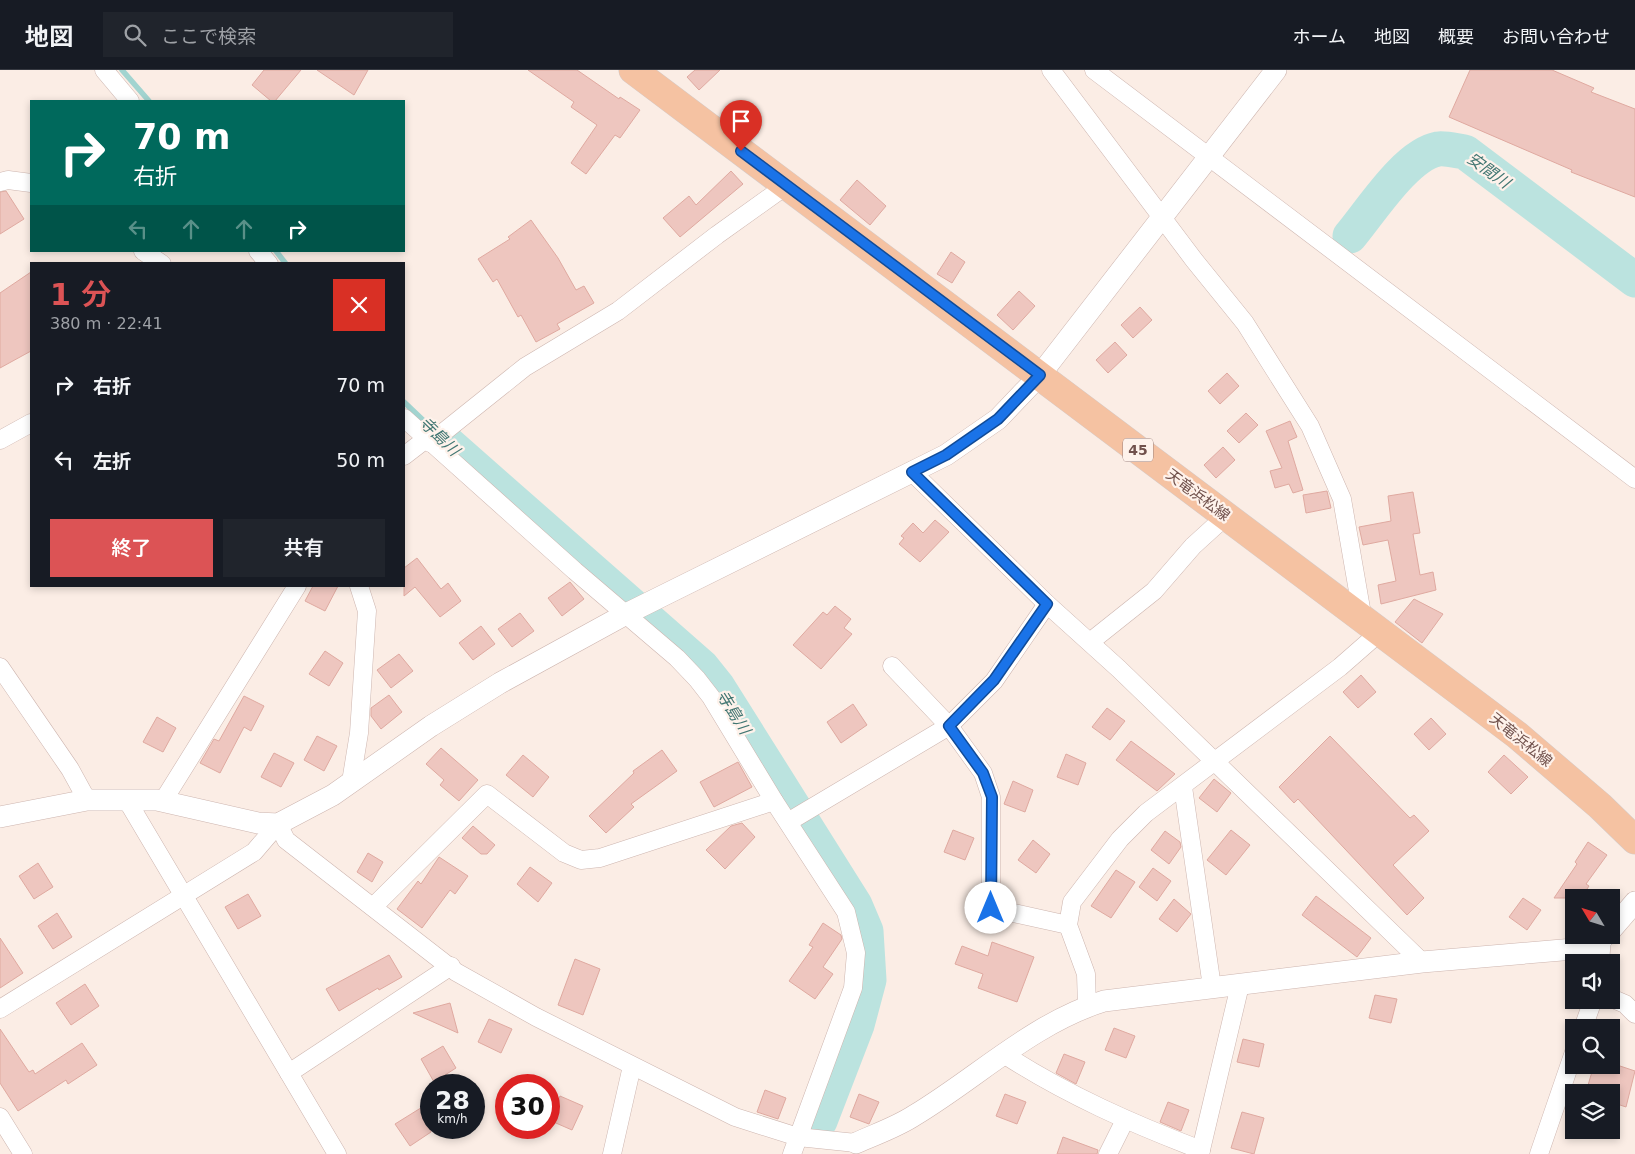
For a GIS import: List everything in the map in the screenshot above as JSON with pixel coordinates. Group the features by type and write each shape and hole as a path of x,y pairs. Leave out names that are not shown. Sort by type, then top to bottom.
{"main road":[{"name":"天竜浜松線","path":"633,70 1517,735 1600,806 1635,840"}],"street":[{"path":"104,70 129,100"},
{"path":"1051,70 1245,323 1310,426 1342,499 1371,626 1340,667 1146,813 1120,839 1074,898 1068,925 1086,974 1086,1007"},
{"path":"1094,70 1635,479"},
{"path":"0,1009 254,852 278,824 304,812 351,782 476,697 633,611 946,455 998,419 1040,375 1276,70"},
{"path":"3,176 30,183"},
{"path":"405,455 433,438 525,367 618,311 717,235 787,186"},
{"path":"144,252 159,262"},
{"path":"259,252 267,262"},
{"path":"405,419 433,438 633,611 706,690 774,801 795,818 846,912 856,953 853,988 843,1020 792,1154"},
{"path":"0,440 30,424"},
{"path":"912,472 1047,604 1090,642 1216,762 1422,962"},
{"path":"1090,642 1154,592 1193,546 1226,516"},
{"path":"163,801 296,587"},
{"path":"351,782 359,733 367,611 359,587"},
{"path":"795,818 949,726 994,680 1047,604"},
{"path":"0,666 70,769 87,800"},
{"path":"892,666 949,726 983,773 992,797 991,908 1068,925"},
{"path":"1183,787 1212,987"},
{"path":"374,907 487,794 564,854 581,860 600,858 774,801"},
{"path":"0,817 87,800 163,801 239,819 278,824"},
{"path":"128,802 289,1073 330,1152"},
{"path":"278,824 286,840 451,966 456,972 536,1017 735,1117 798,1137 849,1149 916,1115 1050,1024 1086,1007 1119,998 1422,962 1574,949 1596,944"},
{"path":"1620,920 1635,902"},
{"path":"289,1073 451,966"},
{"path":"1005,1055 1026,1069 1125,1120 1201,1152 1240,985"},
{"path":"1620,1002 1635,1014"},
{"path":"612,1154 632,1066"},
{"path":"1539,1154 1566,1074"},
{"path":"0,1116 23,1154"},
{"path":"1108,1154 1125,1120"}],"building":[{"path":"264,70 301,70 276,100 270,100 252,85"},
{"path":"317,70 368,70 354,95"},
{"path":"528,70 577,70 619,99 620,97 640,110 620,138 615,135 586,174 571,163 597,125 571,107 574,102"},
{"path":"695,70 720,70 699,90 687,77"},
{"path":"1470,70 1552,70 1594,88 1591,92 1635,109 1635,197 1571,172 1572,170 1449,117"},
{"path":"731,171 743,184 680,237 663,218 689,196 696,205"},
{"path":"857,180 886,206 870,225 840,200"},
{"path":"6,191 24,219 0,234 0,192"},
{"path":"531,220 558,258 576,290 584,286 594,303 557,324 560,329 536,342 521,315 518,317 497,279 493,282 478,259 510,239 508,237"},
{"path":"951,252 965,262 952,283 937,274"},
{"path":"30,273 30,352 0,368 0,293"},
{"path":"1019,291 1035,306 1013,330 997,315"},
{"path":"1140,307 1152,320 1133,338 1121,325"},
{"path":"1115,342 1127,355 1108,373 1096,360"},
{"path":"1227,373 1239,386 1220,404 1208,391"},
{"path":"1246,413 1258,425 1239,443 1227,431"},
{"path":"1290,421 1297,437 1288,441 1303,490 1293,493 1289,484 1275,488 1270,471 1282,468 1266,431"},
{"path":"1223,447 1235,460 1216,478 1204,465"},
{"path":"1327,491 1331,508 1306,513 1303,495"},
{"path":"1413,492 1420,533 1413,534 1420,575 1433,572 1436,590 1381,604 1378,585 1396,581 1388,540 1363,545 1359,527 1391,521 1388,496"},
{"path":"935,520 949,532 920,562 899,544 904,538 901,536 913,523 923,533"},
{"path":"417,558 441,589 448,583 461,601 440,617 415,587 404,596 405,567"},
{"path":"570,582 584,599 562,616 548,598"},
{"path":"312,587 337,587 325,611 305,601"},
{"path":"1414,599 1443,614 1422,643 1395,622"},
{"path":"835,606 851,619 844,628 852,634 821,669 793,645 823,612 827,615"},
{"path":"520,613 534,631 512,647 498,629"},
{"path":"481,626 495,644 473,660 459,643"},
{"path":"325,651 343,663 329,686 309,674"},
{"path":"399,654 413,671 391,688 377,670"},
{"path":"1361,675 1376,692 1358,708 1343,692"},
{"path":"389,695 402,712 381,729 371,716 371,708"},
{"path":"244,696 264,706 251,731 244,727 220,773 200,763 214,739 219,741"},
{"path":"853,704 867,725 841,743 827,722"},
{"path":"1107,708 1125,721 1110,740 1092,727"},
{"path":"157,717 176,728 163,752 143,742"},
{"path":"1431,718 1446,734 1429,750 1414,734"},
{"path":"317,736 337,746 324,771 304,760"},
{"path":"1330,736 1410,818 1414,815 1429,831 1393,865 1424,898 1407,915 1298,799 1294,803 1279,787"},
{"path":"1131,741 1175,774 1157,791 1116,760"},
{"path":"441,748 478,780 459,801 440,785 444,780 426,764"},
{"path":"662,750 677,771 631,804 634,807 606,833 589,816 634,773 633,771"},
{"path":"274,753 294,763 281,787 261,777"},
{"path":"1066,754 1086,763 1078,785 1057,777"},
{"path":"523,755 549,777 533,797 506,775"},
{"path":"1504,755 1528,777 1511,794 1488,772"},
{"path":"738,762 752,787 714,807 700,782"},
{"path":"1214,779 1231,793 1217,812 1199,798"},
{"path":"1013,781 1033,790 1025,812 1004,804"},
{"path":"742,823 755,837 725,869 706,850 731,826"},
{"path":"473,826 495,845 487,854 481,854 462,838"},
{"path":"953,830 974,838 965,860 944,852"},
{"path":"1231,830 1250,845 1226,875 1207,860"},
{"path":"1165,831 1180,842 1181,847 1169,864 1151,850"},
{"path":"1033,840 1050,854 1036,873 1018,860"},
{"path":"1588,842 1607,855 1586,884 1589,886 1587,889 1565,889 1565,898 1554,898 1577,864 1575,862"},
{"path":"368,853 383,862 372,882 357,872"},
{"path":"439,857 468,876 455,894 450,890 422,928 397,909 418,881 421,884"},
{"path":"38,863 53,887 34,899 19,876"},
{"path":"530,867 552,883 538,902 517,884"},
{"path":"1153,868 1171,881 1157,901 1139,887"},
{"path":"1116,870 1135,882 1111,918 1091,906"},
{"path":"248,894 261,916 238,929 225,907"},
{"path":"1316,896 1371,938 1357,957 1302,915"},
{"path":"1523,898 1541,910 1527,930 1509,917"},
{"path":"1174,899 1191,914 1177,932 1159,919"},
{"path":"57,913 72,937 53,949 38,926"},
{"path":"823,923 841,935 842,939 823,967 833,974 815,999 789,981 813,947 809,945"},
{"path":"0,938 23,973 0,988"},
{"path":"992,942 1034,957 1017,1002 978,988 983,974 955,964 962,946 988,956"},
{"path":"389,955 402,977 379,990 378,988 339,1011 326,989"},
{"path":"575,959 600,969 583,1015 558,1005"},
{"path":"85,984 99,1006 71,1025 56,1003"},
{"path":"1375,995 1397,999 1391,1023 1369,1018"},
{"path":"450,1003 458,1033 413,1013"},
{"path":"489,1019 512,1029 501,1053 478,1042"},
{"path":"1114,1028 1135,1036 1126,1058 1105,1050"},
{"path":"0,1029 29,1072 33,1070 35,1074 82,1043 97,1065 68,1084 66,1080 18,1111 0,1083"},
{"path":"1243,1039 1264,1044 1259,1067 1237,1062"},
{"path":"443,1046 456,1068 447,1074 429,1074 421,1059"},
{"path":"1064,1054 1085,1062 1076,1084 1056,1073"},
{"path":"1620,1066 1635,1071 1626,1107 1620,1105 1620,1084 1588,1084 1591,1074 1620,1074"},
{"path":"765,1090 786,1098 778,1119 757,1112"},
{"path":"859,1094 879,1102 869,1124 850,1117"},
{"path":"1005,1094 1026,1102 1017,1124 996,1116"},
{"path":"560,1096 583,1106 572,1130 560,1125"},
{"path":"1168,1102 1189,1110 1181,1131 1160,1122"},
{"path":"420,1108 420,1139 410,1146 395,1124"},
{"path":"1242,1112 1264,1118 1254,1154 1231,1148"},
{"path":"1063,1137 1098,1150 1097,1154 1057,1154"}],"waterway":[{"name":"寺島川","path":"122,70 148,100"},
{"name":"安間川","path":"1350,236 1390,185 1426,153 1438,149 1465,152 1635,280"},
{"name":"寺島川","path":"277,252 284,262"},
{"name":"寺島川","path":"405,403 446,442"},
{"name":"寺島川","path":"446,442 702,667 718,687 855,905 866,931 869,980 857,1025 820,1121"}],"route":[{"path":"741,151 1040,375 998,419 946,455 912,472 1047,604 1000,674 949,726 983,773 992,797 991,908"}]}
